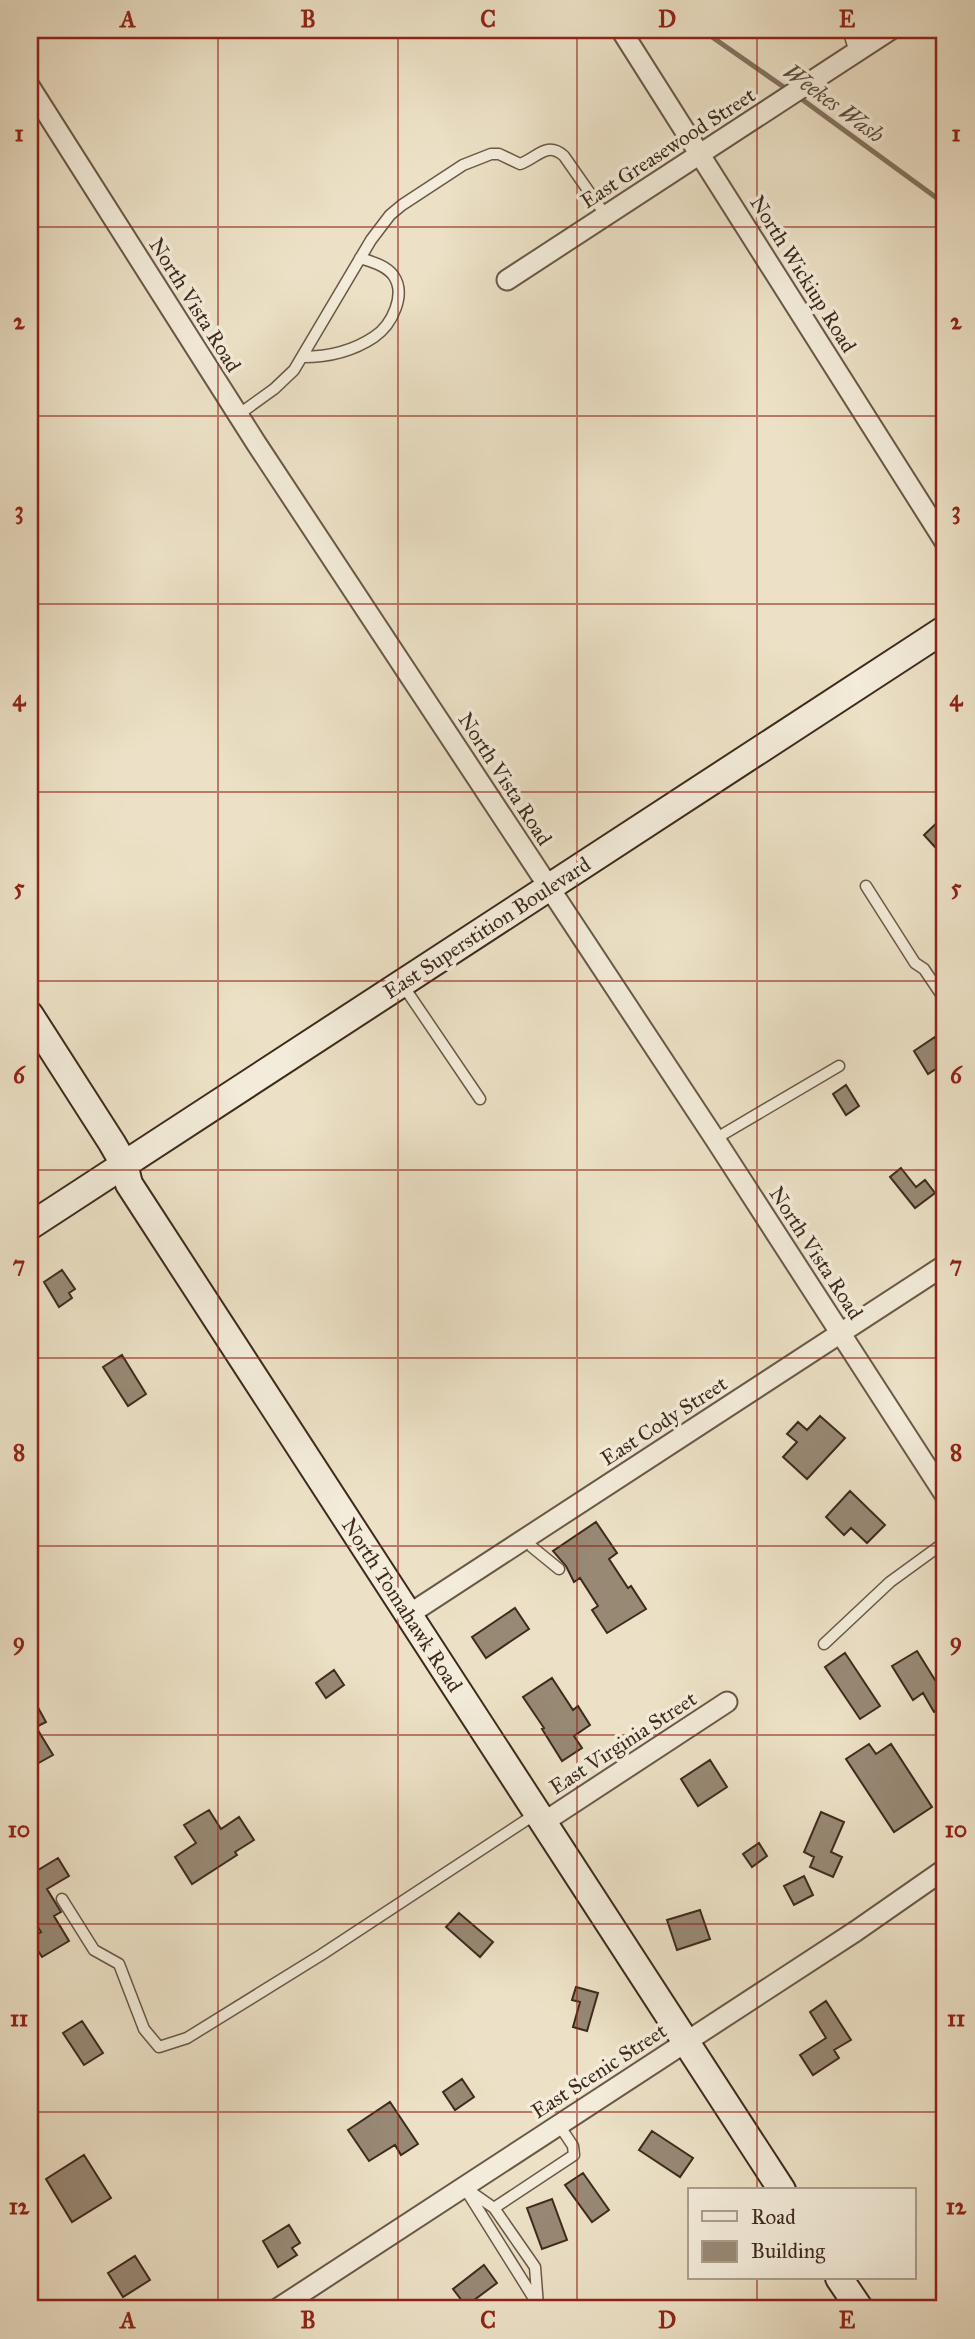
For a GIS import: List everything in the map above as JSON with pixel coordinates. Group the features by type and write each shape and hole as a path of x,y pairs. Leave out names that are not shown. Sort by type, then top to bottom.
{"street":[{"name":"North Wickiup Road","path":"621,30 945,542"},
{"name":"East Greasewood Street","path":"507,280 855,50 890,30"},
{"name":"North Vista Road","path":"30,87 239,415 945,1494"},
{"name":"East Superstition Boulevard","path":"30,1226 945,629"},
{"name":"North Tomahawk Road","path":"30,1016 124,1164 129,1184 781,2188"},
{"name":"East Cody Street","path":"408,1615 945,1265"},
{"name":"East Virginia Street","path":"541,1818 727,1702"},
{"name":"East Scenic Street","path":"277,2309 856,1931 945,1869"},
{"path":"840,2280 860,2309"}],"lane":[{"path":"848,30 855,50"},
{"path":"855,50 860,30"},
{"path":"239,415 294,370 360,258 390,215 463,165 491,154 499,154 520,163 548,149 556,149 565,156 606,216"},
{"path":"303,357 324,357 358,346 376,336 392,316 397,305 398,286 393,275 377,263 360,258"},
{"path":"866,886 915,963 924,969 945,1000"},
{"path":"402,983 480,1099"},
{"path":"715,1139 839,1066"},
{"path":"526,1537 532,1547 559,1569"},
{"path":"824,1644 890,1583 945,1542"},
{"path":"62,1899 94,1950 119,1964 144,2029 159,2047 187,2038 541,1818"},
{"path":"494,2208 574,2155 573,2146 559,2125"},
{"path":"464,2187 494,2208 535,2267 539,2308"},
{"path":"464,2187 539,2308"}],"building":[{"path":"945,815 945,858 924,835"},
{"path":"935,1037 945,1053 945,1063 928,1074 914,1051"},
{"path":"846,1085 859,1106 846,1115 833,1094"},
{"path":"901,1168 916,1187 925,1180 935,1193 915,1208 890,1177"},
{"path":"62,1270 75,1289 69,1293 72,1298 59,1307 44,1282"},
{"path":"122,1355 146,1394 128,1406 103,1367"},
{"path":"820,1416 845,1438 807,1479 783,1457 797,1442 787,1434 798,1422 807,1430"},
{"path":"850,1491 885,1525 867,1543 851,1528 844,1535 826,1517"},
{"path":"596,1522 617,1553 609,1559 646,1609 607,1633 592,1610 598,1606 580,1578 574,1582 566,1566 553,1551"},
{"path":"515,1608 529,1629 486,1658 472,1637"},
{"path":"917,1651 945,1696 945,1706 934,1712 923,1693 913,1700 892,1666"},
{"path":"845,1653 880,1706 860,1719 825,1667"},
{"path":"334,1670 344,1685 326,1698 316,1683"},
{"path":"552,1678 573,1710 578,1706 590,1725 574,1736 582,1748 562,1761 523,1697"},
{"path":"30,1693 46,1722 36,1727 53,1755 35,1765 30,1756"},
{"path":"869,1744 876,1754 891,1744 932,1807 894,1832 846,1759"},
{"path":"710,1760 727,1787 698,1806 681,1779"},
{"path":"209,1810 221,1829 239,1817 254,1840 235,1852 237,1855 192,1884 175,1857 196,1843 184,1825"},
{"path":"821,1812 844,1822 831,1852 842,1857 833,1877 810,1867 814,1857 804,1852"},
{"path":"759,1843 767,1856 752,1867 743,1854"},
{"path":"58,1858 69,1876 47,1889 61,1912 54,1916 69,1941 42,1957 30,1938 41,1932 30,1913 30,1892 36,1888 30,1875"},
{"path":"804,1876 813,1895 794,1905 784,1886"},
{"path":"700,1910 710,1939 677,1950 667,1920"},
{"path":"459,1913 493,1942 480,1957 446,1927"},
{"path":"576,1987 598,1993 587,2031 573,2027 580,2002 572,2000"},
{"path":"826,2001 851,2040 834,2050 839,2058 813,2075 800,2055 826,2038 810,2012"},
{"path":"82,2021 103,2053 84,2065 63,2033"},
{"path":"462,2079 474,2097 455,2110 443,2092"},
{"path":"390,2102 418,2144 401,2155 395,2145 369,2161 348,2130"},
{"path":"652,2131 693,2158 680,2177 639,2150"},
{"path":"84,2155 111,2198 72,2222 46,2179"},
{"path":"583,2173 609,2210 592,2222 565,2185"},
{"path":"552,2199 567,2240 542,2249 527,2208"},
{"path":"289,2225 300,2243 292,2248 297,2255 278,2267 263,2241"},
{"path":"135,2256 150,2280 123,2297 108,2273"},
{"path":"484,2265 497,2283 466,2306 453,2289"}],"waterway":[{"name":"Weekes Wash","path":"702,30 788,90"},
{"name":"Weekes Wash","path":"796,95 945,204"}]}
